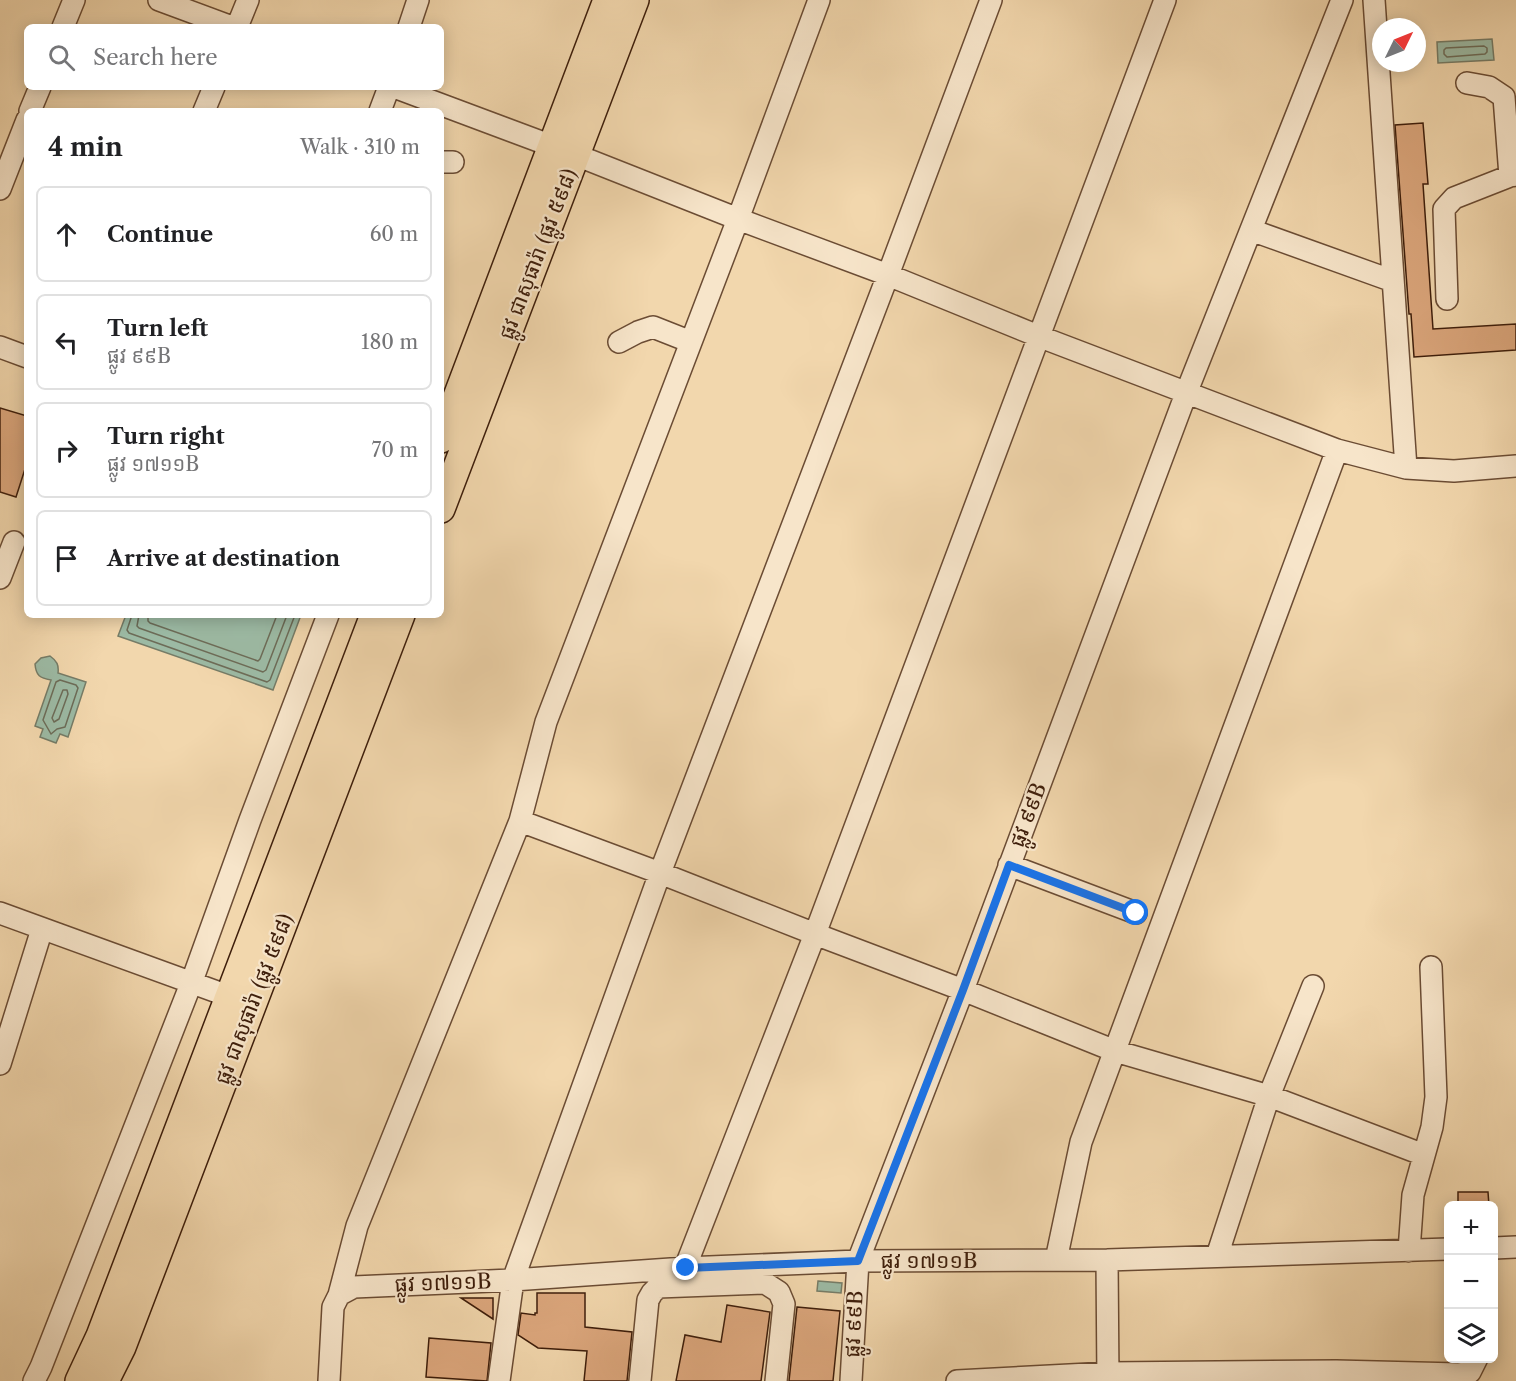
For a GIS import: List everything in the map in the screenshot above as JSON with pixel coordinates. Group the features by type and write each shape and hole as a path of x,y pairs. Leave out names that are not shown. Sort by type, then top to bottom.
{"main road":[{"name":"ផ្លូវ ជាសុផារ៉ា (ផ្លូវ ៥៩៨)","path":"444,500 564,150 607,0"},
{"name":"ផ្លូវ ជាសុផារ៉ា (ផ្លូវ ៥៩៨)","path":"444,432 564,150 635,0"},
{"name":"ផ្លូវ ជាសុផារ៉ា (ផ្លូវ ៥៩៨)","path":"105,1381 122,1347 373,618"},
{"name":"ផ្លូវ ជាសុផារ៉ា (ផ្លូវ ៥៩៨)","path":"79,1381 241,1000 399,618"}],"street":[{"path":"64,24 74,0"},
{"path":"159,0 224,24"},
{"path":"238,24 248,0"},
{"path":"410,24 418,0"},
{"path":"329,1381 333,1307 339,1295 357,1226 520,821 546,722 819,0"},
{"path":"499,1381 513,1280 660,873 991,0"},
{"path":"686,1268 815,934 1165,0"},
{"name":"ផ្លូវ ៩៩B","path":"851,1381 858,1261 963,990 1186,391 1342,0"},
{"path":"1374,0 1406,468"},
{"path":"1447,299 1444,209 1454,198 1513,176 1504,97 1489,87 1467,83"},
{"path":"31,108 39,90"},
{"path":"205,108 213,90"},
{"path":"383,108 398,94 440,108"},
{"path":"444,110 564,150 1038,336 1337,450 1406,468 1454,471 1516,466"},
{"path":"0,189 24,128"},
{"path":"1251,230 1393,281"},
{"path":"619,342 653,327 691,342"},
{"path":"0,347 24,356"},
{"path":"1056,1260 1081,1142 1337,450"},
{"path":"0,578 14,542"},
{"path":"34,1381 46,1356 192,981 327,618"},
{"path":"520,821 963,990 1115,1051 1269,1096 1424,1155"},
{"path":"1009,865 1136,913"},
{"path":"0,913 241,1000"},
{"path":"0,1064 42,929"},
{"path":"1409,1251 1413,1195 1432,1127 1436,1097 1431,967"},
{"path":"1217,1256 1269,1096 1313,986"},
{"path":"1498,1248 1516,1247"},
{"name":"ផ្លូវ ១៧១១B","path":"339,1295 354,1287 513,1280 686,1268 858,1261 1107,1260 1444,1250"},
{"path":"1107,1260 1108,1377"},
{"path":"640,1381 648,1300 658,1287 765,1283 779,1292 784,1304 776,1381"},
{"path":"957,1381 1108,1377 1458,1374 1470,1372 1475,1363"}],"water":[{"path":"1492,39 1494,60 1438,63 1437,42"},
{"path":"125,618 300,618 273,690 118,636"},
{"path":"50,656 57,663 58,673 86,682 68,737 60,734 56,743 40,737 43,729 35,726 51,680 39,676 35,664 41,658"},
{"path":"818,1281 842,1283 841,1293 817,1291"}],"building":[{"path":"1423,123 1428,184 1423,184 1433,329 1516,324 1516,350 1414,357 1395,125"},
{"path":"0,408 24,415 24,472 16,497 0,492"},
{"path":"1458,1192 1488,1192 1489,1201 1458,1201"},
{"path":"537,1293 585,1293 585,1327 632,1332 627,1381 584,1381 587,1351 538,1348 518,1335 521,1313 535,1315 537,1313"},
{"path":"461,1298 493,1298 493,1319"},
{"path":"727,1305 770,1312 761,1381 676,1381 685,1335 721,1342"},
{"path":"797,1307 840,1311 833,1381 789,1381"},
{"path":"429,1338 491,1343 487,1381 426,1377"}],"route":[{"path":"686,1268 858,1261 1009,865 1136,913"}]}
